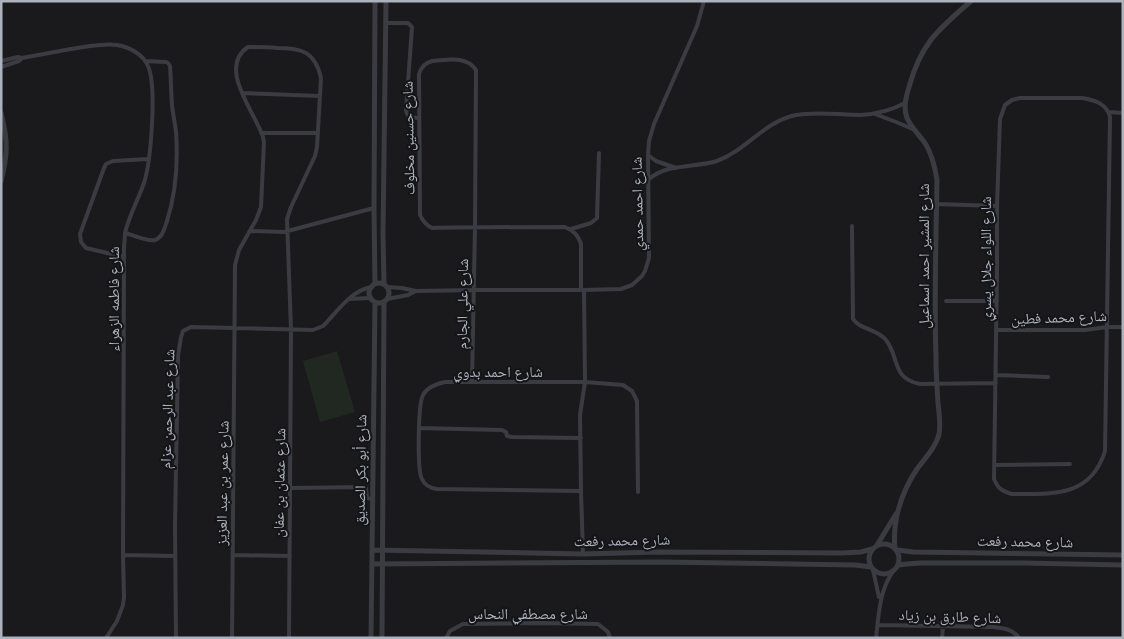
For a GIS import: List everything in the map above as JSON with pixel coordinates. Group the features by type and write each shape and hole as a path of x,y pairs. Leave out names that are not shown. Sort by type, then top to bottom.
{"street":[{"path":"374,286 375,1"},
{"path":"349,299 373,300 379,303 385,301 389,294 385,286 383,234 386,1"},
{"name":"شارع احمد حمدي","path":"385,286 416,291 583,290 621,288 637,281 645,271 649,258 648,155 651,132 697,26 704,1"},
{"path":"648,180 658,173 676,168 706,164 726,157 746,146 766,128 786,118 808,114 860,115 891,109 905,103 914,69 928,42 946,22 971,1"},
{"path":"386,22 408,23 412,27 406,110 409,117 419,118"},
{"path":"1,61 16,57 22,58 93,46 117,45 127,48 145,61 168,63 170,66 177,155 172,206 160,237 155,240 126,233"},
{"name":"شارع عثمان بن عفان","path":"243,94 236,78 236,66 244,49 248,47 295,48 303,51 316,62 321,78 316,156 288,213 291,329 289,638"},
{"path":"1,67 19,61 22,58"},
{"name":"شارع حسنين مخلوف","path":"475,227 476,70 473,65 463,59 432,61 424,65 418,74 420,215 423,221 432,228 565,227 571,230"},
{"name":"شارع فاطمه الزهراء","path":"106,638 117,621 124,597 124,257 126,233 144,182 150,142 152,86 150,72 145,61"},
{"path":"243,94 320,96"},
{"name":"شارع عمر بن عبد العزيز","path":"232,638 236,260 239,250 259,214 262,200 264,142 243,94"},
{"name":"شارع اللواء جلال يسري","path":"1020,98 1082,98 1098,102 1109,112 1105,451 1101,463 1094,474 1082,484 1066,491 1049,494 1012,494 1000,489 994,478 997,206 1000,119 1005,105 1012,100 1020,98"},
{"name":"شارع المشير احمد اسماعيل","path":"877,545 902,502 912,477 936,441 940,425 935,333 937,180 925,144 907,119 905,103"},
{"path":"1109,112 1123,113"},
{"path":"1,113 7,142 6,160 1,181"},
{"path":"873,113 915,130"},
{"path":"261,133 318,133"},
{"path":"583,554 580,415 585,382 583,290 581,244 575,233 571,230 594,222 597,218 599,153"},
{"path":"648,155 656,161 676,168"},
{"path":"124,257 86,248 81,242 80,234 106,164 113,161 148,160"},
{"path":"936,204 997,206"},
{"path":"250,231 284,232 374,208"},
{"path":"852,226 854,321 875,331 885,340 897,369 907,379 920,384 996,383"},
{"name":"شارع علي الجارم","path":"472,382 475,227"},
{"path":"373,300 370,292 374,286 380,283 385,286"},
{"name":"شارع عبد الرحمن عزام","path":"176,638 175,556 178,376 180,337 183,331 191,327 318,329 359,291 374,286"},
{"name":"شارع احمد حمدي","path":"385,301 416,291"},
{"name":"شارع أبو بكر الصديق","path":"371,638 373,300"},
{"name":"شارع أبو بكر الصديق","path":"382,638 382,428 385,301"},
{"path":"946,301 997,302"},
{"name":"شارع محمد فطين","path":"996,330 1085,330 1123,326"},
{"path":"996,375 1048,377"},
{"name":"شارع احمد بدوي","path":"581,491 431,488 422,481 420,476 419,428 421,399 427,389 445,382 585,382 628,387 637,401 638,492"},
{"path":"419,428 502,430 509,437 581,438"},
{"path":"995,464 1070,464"},
{"path":"290,488 365,487 367,498 372,499"},
{"name":"شارع المشير احمد اسماعيل","path":"896,549 894,535 902,502"},
{"path":"872,568 882,574 888,574 894,570 898,566 899,556 896,549 886,543 877,545 872,549 869,558 872,568 878,586 880,604"},
{"name":"شارع محمد رفعت","path":"372,550 583,554 658,552 841,553 872,549"},
{"name":"شارع محمد رفعت","path":"896,549 912,552 1123,555"},
{"path":"658,552 659,562"},
{"path":"667,552 667,562"},
{"path":"123,554 175,556"},
{"path":"233,555 290,556"},
{"name":"شارع محمد رفعت","path":"372,564 667,562 855,565 872,568"},
{"name":"شارع محمد رفعت","path":"898,566 920,563 1123,565"},
{"path":"876,638 882,595 886,582 894,570"},
{"name":"شارع مصطفي النحاس","path":"446,638 450,630 463,624 539,623 598,624 608,632 610,638"},
{"name":"شارع طارق بن زياد","path":"878,625 993,626 1012,631 1020,638"},
{"path":"942,638 943,626"}],"shaded area":[{"path":"337,351 355,412 320,422 303,361"}]}
